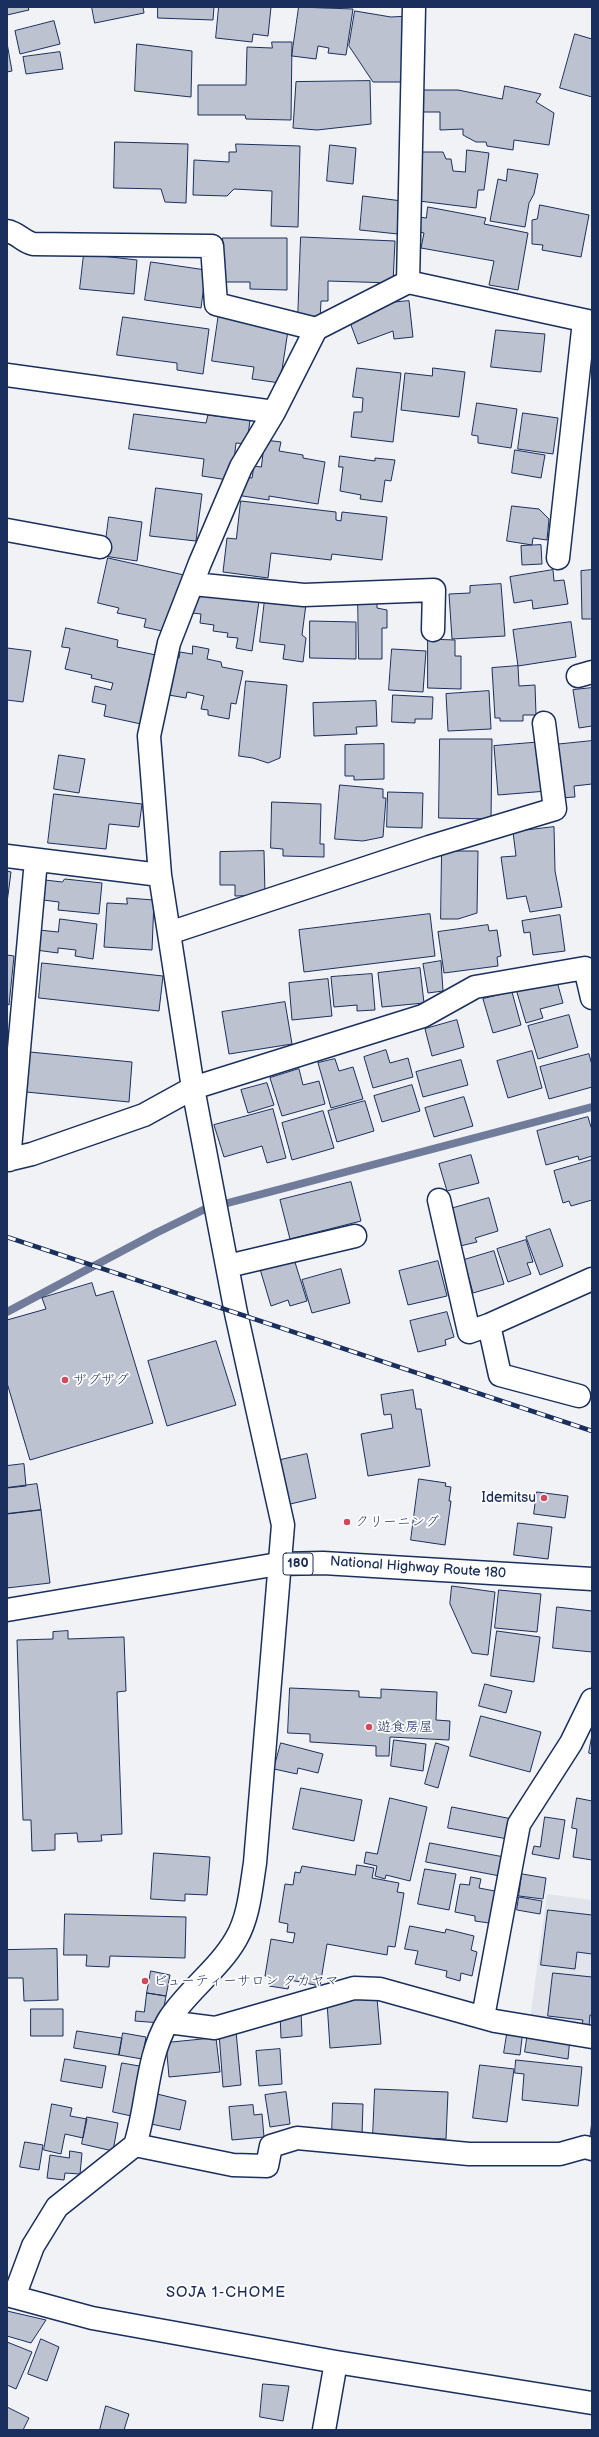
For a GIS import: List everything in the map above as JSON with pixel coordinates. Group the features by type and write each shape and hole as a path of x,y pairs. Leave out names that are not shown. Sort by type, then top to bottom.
{"main road":[{"path":"408,282 409,8"},
{"path":"7,231 16,233 24,241 33,244 212,246 216,304 316,329"},
{"path":"558,558 588,322 408,282 316,329 274,412 241,467 169,643 149,736 160,876 193,1088 217,1207 236,1313 283,1525 278,1564 255,1863 246,1912 236,1939 168,2022 152,2060 141,2128 135,2145 58,2207 33,2246 10,2296 92,2318 336,2362 592,2403"},
{"path":"7,375 274,412"},
{"path":"7,530 100,547"},
{"path":"193,584 304,595 434,590 432,630"},
{"path":"169,932 429,846 556,808 544,723"},
{"path":"7,856 160,876"},
{"path":"36,860 8,1160 144,1116 193,1088 423,1016 475,987 585,968 592,998"},
{"path":"439,1200 469,1332 489,1325 592,1280"},
{"path":"228,1266 355,1236"},
{"path":"489,1325 500,1375 579,1396"},
{"name":"National Highway Route 180","path":"7,1610 278,1564 323,1562 592,1579"},
{"path":"483,2017 519,1824 571,1744 592,1700"},
{"path":"168,2022 215,2028 354,1988 380,1989 483,2017 592,2037"},
{"path":"135,2145 233,2165 268,2166 271,2146 297,2138 469,2154 560,2154 585,2147 592,2149"},
{"path":"324,2430 336,2362"}],"shaded area":[{"path":"547,1894 592,1900 592,2029 530,2019"}],"building":[{"path":"7,7 28,7 29,10 7,15"},
{"path":"92,7 143,7 144,13 95,23"},
{"path":"158,7 214,7 213,20 158,18"},
{"path":"219,7 271,7 268,36 253,34 252,42 216,38"},
{"path":"299,7 353,9 346,55 328,53 329,48 318,46 316,59 292,56"},
{"path":"355,11 391,17 409,16 409,82 373,82 349,46"},
{"path":"54,21 60,44 20,54 15,31"},
{"path":"575,34 592,39 592,97 560,88"},
{"path":"272,42 292,42 291,120 246,119 245,115 198,115 198,85 246,85 247,47 272,48"},
{"path":"7,43 12,71 7,72"},
{"path":"137,44 192,51 191,97 135,91"},
{"path":"60,52 63,69 26,74 23,57"},
{"path":"370,81 371,124 317,130 293,128 296,82"},
{"path":"505,86 541,94 536,102 554,113 549,145 514,140 513,150 487,146 486,142 476,142 463,135 463,129 440,130 440,112 419,112 418,90 458,90 502,99"},
{"path":"115,142 188,144 186,203 165,202 161,189 114,188"},
{"path":"236,144 300,146 298,227 271,226 272,191 234,189 227,196 193,195 194,160 229,162 229,152 236,152"},
{"path":"330,145 356,148 353,184 327,181"},
{"path":"467,150 489,153 484,190 478,190 476,208 419,201 421,152 443,152 446,159 451,159 453,171 465,172"},
{"path":"508,169 538,174 534,194 529,203 525,227 490,221 498,179 506,181"},
{"path":"363,196 402,201 398,234 360,230"},
{"path":"540,205 589,215 581,257 542,250 543,245 532,244 532,220 537,219"},
{"path":"428,207 486,218 484,224 528,233 518,290 489,285 494,261 421,248 424,233 416,231 419,217 426,218"},
{"path":"301,237 395,241 393,283 328,281 328,301 321,301 320,320 298,320"},
{"path":"223,238 287,238 287,290 250,289 250,282 223,282"},
{"path":"84,254 137,260 134,294 80,289"},
{"path":"151,262 206,270 201,308 145,300"},
{"path":"409,301 413,337 394,339 393,331 358,344 348,317 385,303"},
{"path":"219,313 289,324 280,383 252,379 254,367 212,361"},
{"path":"123,317 209,329 203,374 177,370 177,363 117,355"},
{"path":"496,330 545,334 541,372 491,367"},
{"path":"357,368 401,373 393,442 351,437 354,412 362,412 363,398 353,397"},
{"path":"433,368 465,372 459,417 401,410 405,373 432,376"},
{"path":"477,403 517,409 511,448 478,443 478,436 472,435"},
{"path":"523,413 558,418 553,454 518,449"},
{"path":"134,414 206,423 208,415 250,420 247,444 236,443 233,469 228,480 202,476 204,459 129,449"},
{"path":"265,440 281,442 279,451 303,455 303,458 325,462 318,504 269,496 269,500 236,495 244,477 252,478 254,466 261,467"},
{"path":"515,450 545,455 541,478 512,473"},
{"path":"340,456 375,461 375,458 395,460 391,481 385,480 382,502 360,499 361,495 340,491 343,467 339,467"},
{"path":"156,488 202,494 196,541 150,536"},
{"path":"241,501 336,512 336,520 341,521 342,512 387,517 382,560 332,554 331,560 271,553 268,578 223,572 227,538 236,539"},
{"path":"512,506 539,509 549,519 547,540 533,538 532,545 507,541"},
{"path":"109,517 142,522 137,561 104,556"},
{"path":"541,545 542,564 522,565 521,546"},
{"path":"108,558 184,575 171,633 144,627 146,619 117,613 119,608 98,603"},
{"path":"553,570 554,581 564,580 568,604 533,609 532,600 514,603 510,577"},
{"path":"592,570 592,619 582,619 581,571"},
{"path":"501,584 505,636 452,639 449,594 470,593 470,586"},
{"path":"196,591 259,601 252,651 236,648 238,638 227,637 228,633 213,631 214,625 200,623 201,614 192,613"},
{"path":"358,597 377,597 377,608 387,610 387,628 382,628 382,659 359,659"},
{"path":"265,599 306,604 302,635 306,638 303,662 283,659 285,645 260,642"},
{"path":"310,621 356,622 356,659 310,658"},
{"path":"571,622 576,657 518,666 513,630"},
{"path":"66,628 118,640 117,647 156,655 141,724 104,716 106,705 92,702 95,686 111,690 113,683 91,678 92,675 65,669 70,648 62,647"},
{"path":"428,639 455,640 455,656 461,656 461,689 428,688"},
{"path":"193,646 209,649 207,659 221,662 222,667 243,671 236,704 231,703 229,719 208,715 208,710 201,709 204,696 187,692 186,698 163,694 170,656 179,658 180,652 192,654"},
{"path":"7,648 31,651 23,702 7,700"},
{"path":"392,649 426,651 423,692 389,690"},
{"path":"518,666 519,686 535,685 536,715 523,715 523,721 500,721 500,718 495,718 492,668"},
{"path":"246,681 287,685 280,758 268,763 253,758 239,756"},
{"path":"592,688 592,726 579,728 573,690"},
{"path":"489,691 491,729 448,731 446,694"},
{"path":"393,695 433,697 432,719 415,719 415,723 392,722"},
{"path":"376,701 377,726 356,727 357,734 314,736 313,703"},
{"path":"440,739 492,739 491,819 439,818"},
{"path":"592,741 592,784 574,786 575,797 558,798 553,745"},
{"path":"543,742 547,791 498,795 494,746"},
{"path":"384,744 384,779 354,780 354,776 345,776 345,745"},
{"path":"59,755 85,759 79,793 54,789"},
{"path":"340,785 383,789 383,798 386,798 383,837 363,841 335,839"},
{"path":"388,792 423,793 422,828 387,827"},
{"path":"54,794 142,804 139,827 109,824 106,849 48,843"},
{"path":"272,802 321,804 320,844 324,844 324,857 283,856 283,849 271,848"},
{"path":"554,827 555,871 562,907 530,912 526,896 507,899 501,857 516,856 513,832"},
{"path":"264,851 265,895 235,896 235,885 220,885 220,852"},
{"path":"442,851 478,851 477,913 458,919 441,919"},
{"path":"7,871 11,872 7,903"},
{"path":"65,879 102,883 99,914 58,910 59,902 43,900 45,880 62,882"},
{"path":"127,898 154,900 152,950 104,947 107,903 127,904"},
{"path":"430,914 435,956 304,972 299,930"},
{"path":"560,915 565,951 533,955 530,932 524,933 522,921"},
{"path":"60,919 97,924 93,959 75,956 76,950 58,948 58,953 36,950 39,930 58,932"},
{"path":"488,925 489,931 497,930 501,956 497,957 498,966 444,973 438,932"},
{"path":"7,955 14,956 9,1005 7,1004"},
{"path":"441,961 443,991 428,993 423,964"},
{"path":"42,963 163,976 159,1011 39,998"},
{"path":"420,968 424,1003 382,1007 378,973"},
{"path":"372,974 375,1010 357,1011 357,1005 334,1007 331,977"},
{"path":"556,978 563,1003 540,1009 543,1018 526,1023 516,989"},
{"path":"328,979 332,1016 292,1020 289,983"},
{"path":"512,992 521,1025 493,1033 483,999"},
{"path":"285,1002 292,1044 229,1054 222,1012"},
{"path":"569,1015 578,1047 538,1059 528,1026"},
{"path":"457,1020 464,1047 432,1056 425,1029"},
{"path":"386,1050 390,1063 408,1058 413,1077 373,1088 364,1057"},
{"path":"532,1051 542,1088 508,1098 497,1061"},
{"path":"30,1052 132,1062 129,1102 26,1092"},
{"path":"589,1054 592,1065 592,1087 549,1099 540,1067"},
{"path":"335,1059 339,1071 353,1067 363,1099 331,1108 318,1063"},
{"path":"461,1060 468,1085 423,1097 416,1072"},
{"path":"299,1069 303,1085 319,1081 325,1104 282,1116 270,1078"},
{"path":"267,1083 274,1105 248,1113 241,1090"},
{"path":"412,1085 420,1111 382,1122 374,1096"},
{"path":"464,1097 473,1126 434,1137 425,1108"},
{"path":"365,1101 374,1131 337,1142 328,1111"},
{"path":"273,1109 286,1158 267,1163 262,1146 224,1157 214,1125"},
{"path":"323,1111 334,1148 292,1160 282,1123"},
{"path":"588,1117 592,1130 592,1156 579,1160 578,1156 546,1165 537,1131"},
{"path":"471,1155 479,1183 447,1191 439,1164"},
{"path":"592,1160 592,1200 571,1206 569,1201 563,1203 554,1171"},
{"path":"351,1182 361,1221 290,1239 280,1200"},
{"path":"489,1198 498,1231 475,1238 477,1242 460,1246 450,1209"},
{"path":"550,1229 563,1266 540,1275 526,1237"},
{"path":"526,1240 533,1262 527,1263 531,1274 508,1282 497,1249"},
{"path":"494,1251 504,1284 473,1293 464,1260"},
{"path":"294,1259 307,1301 290,1306 288,1300 271,1306 260,1269"},
{"path":"438,1261 447,1296 408,1305 399,1271"},
{"path":"341,1269 350,1303 312,1313 302,1280"},
{"path":"92,1283 96,1296 113,1291 153,1423 30,1460 7,1383 7,1320 46,1309 42,1298"},
{"path":"447,1312 454,1337 445,1340 446,1345 418,1352 410,1321"},
{"path":"216,1341 236,1405 167,1426 148,1361"},
{"path":"413,1390 416,1409 421,1409 430,1466 368,1476 361,1434 393,1428 391,1414 384,1415 381,1395"},
{"path":"307,1454 316,1498 286,1505 276,1461"},
{"path":"24,1464 26,1486 7,1488 7,1466"},
{"path":"419,1479 446,1483 445,1486 451,1487 449,1501 451,1501 445,1545 411,1540"},
{"path":"37,1484 41,1510 7,1514 7,1488"},
{"path":"537,1492 568,1496 565,1518 534,1514"},
{"path":"41,1510 50,1583 7,1588 7,1514"},
{"path":"518,1523 552,1527 548,1559 514,1555"},
{"path":"452,1586 495,1592 488,1655 472,1653 450,1604"},
{"path":"499,1590 541,1594 537,1632 495,1628"},
{"path":"557,1607 592,1611 592,1652 553,1648"},
{"path":"68,1631 68,1639 124,1637 126,1691 117,1692 122,1834 101,1835 102,1841 78,1842 77,1833 55,1834 55,1850 32,1851 31,1820 23,1820 17,1640 53,1639 53,1632"},
{"path":"497,1631 540,1637 534,1682 491,1676"},
{"path":"485,1684 512,1691 506,1713 479,1706"},
{"name":"遊食房屋","path":"290,1688 359,1691 359,1697 381,1698 381,1689 437,1692 436,1720 450,1721 449,1740 390,1737 389,1756 376,1756 376,1746 310,1742 310,1734 288,1733"},
{"path":"481,1716 541,1732 530,1772 470,1756"},
{"path":"592,1735 592,1754 589,1753"},
{"path":"394,1740 426,1744 423,1771 391,1766"},
{"path":"281,1743 323,1754 318,1773 298,1768 297,1774 274,1769"},
{"path":"436,1743 449,1747 438,1788 425,1784"},
{"path":"301,1788 362,1800 354,1841 293,1829"},
{"path":"390,1798 427,1807 410,1881 386,1875 385,1879 375,1876 377,1866 364,1863 366,1852 377,1854"},
{"path":"577,1798 592,1801 592,1860 573,1857 577,1829 572,1828"},
{"path":"452,1807 517,1820 513,1840 448,1828"},
{"path":"545,1817 565,1820 559,1859 532,1854 534,1846 540,1847"},
{"path":"430,1843 504,1857 500,1876 426,1862"},
{"path":"154,1853 210,1857 207,1895 185,1894 185,1901 151,1899"},
{"path":"357,1865 374,1868 372,1878 399,1883 397,1892 404,1893 395,1947 388,1946 387,1955 327,1944 320,1986 290,1980 288,1989 269,1986 271,1977 265,1976 271,1939 293,1943 295,1933 287,1932 288,1924 279,1922 285,1884 293,1885 295,1872 300,1873 302,1866 355,1875"},
{"path":"425,1869 456,1874 449,1910 418,1904"},
{"path":"522,1874 546,1878 543,1899 519,1896"},
{"path":"471,1877 481,1879 479,1888 495,1891 489,1923 475,1921 475,1916 455,1912 460,1884 469,1885"},
{"path":"519,1897 542,1901 540,1914 517,1910"},
{"path":"548,1910 592,1915 592,1954 577,1952 575,1969 541,1965"},
{"path":"65,1914 186,1917 185,1958 110,1956 109,1967 86,1966 87,1955 64,1955"},
{"path":"410,1926 445,1933 446,1929 474,1936 471,1950 477,1952 472,1976 461,1973 460,1981 446,1977 447,1971 415,1964 418,1951 405,1949"},
{"path":"57,1949 58,2000 24,2001 23,1978 7,1978 7,1950"},
{"path":"151,1971 170,1975 166,1996 147,1993"},
{"path":"553,1973 592,1977 592,2015 590,2015 589,2026 582,2025 583,2020 548,2016"},
{"path":"147,1993 166,1996 161,2023 135,2021 136,2011 144,2012"},
{"path":"377,1998 381,2044 330,2048 327,2002"},
{"path":"31,2009 63,2009 63,2036 31,2036"},
{"path":"301,2011 302,2036 281,2038 280,2013"},
{"path":"508,2028 523,2030 520,2055 504,2053"},
{"path":"77,2031 122,2038 119,2055 74,2048"},
{"path":"236,2031 241,2085 223,2087 219,2033"},
{"path":"528,2032 570,2038 568,2059 525,2052"},
{"path":"123,2033 146,2037 142,2059 119,2055"},
{"path":"216,2038 220,2072 169,2077 166,2043"},
{"path":"280,2049 282,2084 259,2086 256,2051"},
{"path":"65,2059 106,2066 102,2088 61,2081"},
{"path":"516,2060 582,2067 578,2106 522,2100 524,2074 515,2073"},
{"path":"122,2063 145,2067 136,2117 113,2112"},
{"path":"480,2065 514,2069 507,2122 473,2118"},
{"path":"375,2089 448,2092 446,2139 373,2136"},
{"path":"286,2092 290,2124 270,2127 265,2095"},
{"path":"153,2093 186,2101 180,2130 146,2123"},
{"path":"333,2103 363,2104 362,2135 332,2134"},
{"path":"52,2104 72,2108 70,2116 87,2119 83,2138 65,2134 61,2154 44,2150"},
{"path":"253,2105 254,2115 262,2114 264,2137 232,2140 229,2107"},
{"path":"87,2117 118,2123 113,2151 82,2144"},
{"path":"592,2121 592,2141 590,2140"},
{"path":"25,2142 43,2145 39,2170 20,2167"},
{"path":"70,2151 82,2153 80,2174 65,2173 64,2180 47,2178 50,2155 69,2158"},
{"path":"7,2311 46,2320 31,2343 7,2336"},
{"path":"41,2339 59,2347 47,2381 28,2374"},
{"path":"7,2342 32,2352 16,2389 7,2385"},
{"path":"263,2384 289,2386 283,2421 260,2417"},
{"path":"106,2406 129,2414 124,2430 100,2430"},
{"path":"7,2407 29,2418 23,2430 7,2430"}],"waterway":[{"path":"7,1312 156,1233 205,1209 592,1107"}],"railway":[{"path":"7,1237 592,1431"}],"place":[{"name":"ザグザグ","path":"65,1380"},
{"name":"Idemitsu","path":"544,1498"},
{"name":"クリーニング","path":"347,1522"},
{"name":"遊食房屋","path":"369,1727"},
{"name":"ビューティーサロン タカヤマ","path":"145,1981"}],"district":[{"name":"SOJA 1-CHOME","path":"226,2293"}]}
